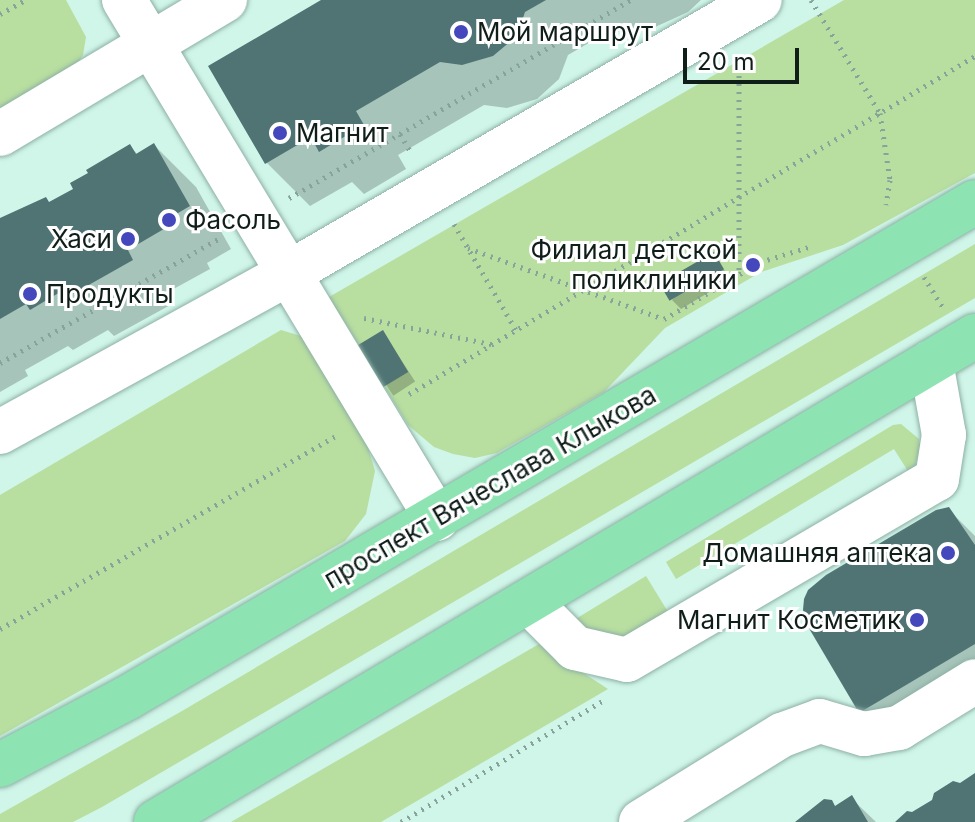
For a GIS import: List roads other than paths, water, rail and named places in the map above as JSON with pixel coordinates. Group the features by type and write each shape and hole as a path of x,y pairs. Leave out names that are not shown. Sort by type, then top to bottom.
{"main road":[{"name":"проспект Вячеслава Клыкова","path":"0,765 127,698 437,519 975,202"},
{"path":"156,822 957,347"}],"lane":[{"path":"124,0 437,519"},
{"path":"0,134 225,0"},
{"path":"0,432 289,273 750,6"},
{"path":"529,602 575,648 627,660 937,479 957,347"},
{"path":"641,822 782,735 820,721 864,734 899,728 975,681"}],"place":[{"name":"Мой маршрут","path":"461,32"},
{"name":"Магнит","path":"280,133"},
{"name":"Фасоль","path":"169,220"},
{"name":"Хаси","path":"128,239"},
{"name":"Филиал детской поликлиники","path":"753,265"},
{"name":"Продукты","path":"30,294"},
{"name":"Домашняя аптека","path":"948,553"},
{"name":"Магнит Косметик","path":"917,620"}]}
